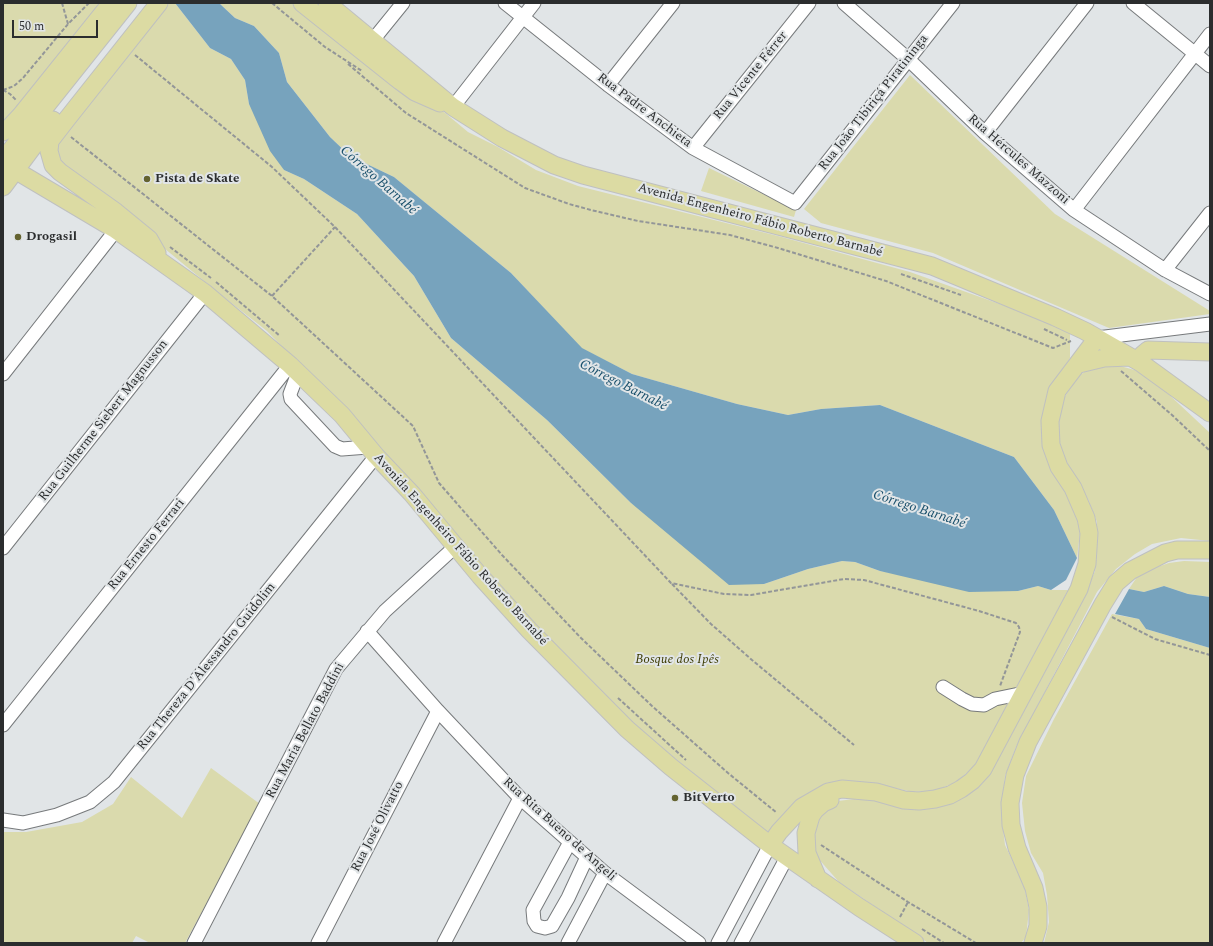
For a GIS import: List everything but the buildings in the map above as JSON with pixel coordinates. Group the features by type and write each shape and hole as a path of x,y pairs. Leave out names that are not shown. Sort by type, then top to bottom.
{"main road":[{"path":"3,132 7,130 21,115 111,3"},
{"path":"3,187 7,164 128,3"},
{"path":"7,164 29,150 145,3"},
{"path":"159,3 50,141 49,151 53,166 116,212 149,239 160,261"},
{"path":"302,3 415,92 453,107"},
{"name":"Avenida Engenheiro Fábio Roberto Barnabé","path":"327,3 453,107 502,138 554,165 583,175 932,266 1055,317 1097,338 1135,360 1210,413"},
{"name":"Avenida Engenheiro Fábio Roberto Barnabé","path":"7,164 116,230 205,293 294,369 342,416 412,494 524,624 627,729 671,767 774,838 787,857 915,943"},
{"path":"774,838 802,807 813,799 828,792 842,789 858,790 876,792 904,800 919,801 950,795 972,781 983,769 1079,589 1087,564 1089,533 1086,518 1073,488 1059,467 1051,445 1050,421 1057,391 1079,364 1097,338"},
{"path":"1079,364 1104,358 1135,360 1148,350 1210,352"},
{"path":"1034,943 1038,926 1038,907 1034,888 1017,848 1012,825 1010,803 1015,775 1028,742 1099,610 1116,583 1130,571 1165,552 1177,550 1210,550"},
{"path":"818,879 807,853 806,833 811,816 823,803 858,790"}],"street":[{"path":"373,40 404,3"},
{"name":"Rua Padre Anchieta","path":"505,3 608,85 693,148 795,203"},
{"path":"453,107 534,3"},
{"path":"608,85 673,3"},
{"name":"Rua Vicente Férrer","path":"693,148 809,3"},
{"name":"Rua Hércules Mazzoni","path":"844,3 909,60 985,133 1074,210 1165,270 1210,294"},
{"name":"Rua João Tibiriçá Piratininga","path":"795,203 953,3"},
{"path":"985,133 1087,3"},
{"path":"1133,3 1210,66"},
{"path":"1074,210 1210,34"},
{"path":"1165,270 1210,213"},
{"path":"3,374 116,230"},
{"name":"Rua Guilherme Siebert Magnusson","path":"3,548 205,293"},
{"path":"1097,338 1210,324"},
{"path":"1170,329 1175,350"},
{"path":"294,369 290,394 291,399 335,446 342,449 372,451"},
{"name":"Rua Ernesto Ferrari","path":"3,725 294,369"},
{"name":"Rua Thereza D'Alessandro Guidolim","path":"3,820 23,823 57,815 90,802 114,782 372,451"},
{"name":"Rua Maria Bellato Baddini","path":"194,943 336,669 367,631 385,612 456,546"},
{"name":"Rua Rita Bueno de Angeli","path":"367,631 438,711 520,798 605,873 699,943"},
{"path":"943,687 972,704 984,705 995,699 1024,693"},
{"name":"Rua José Olivatto","path":"318,943 438,711"},
{"path":"444,943 520,798"},
{"path":"718,943 774,838"},
{"path":"570,842 533,910 534,921 537,926 545,928 552,926 568,898 587,857"},
{"path":"741,943 787,857"},
{"path":"568,943 605,873"}],"path":[{"path":"62,3 68,24"},
{"path":"16,104 13,96 3,90 14,86 23,78 68,24 89,3"},
{"path":"272,3 406,113 525,188 569,204 591,210 638,220 730,235 778,248 886,281 1053,348 1071,341"},
{"path":"131,51 272,167 335,227 711,624 854,745"},
{"path":"67,134 272,296 413,426 439,483 502,555 581,638 652,706 728,773 778,814 774,838"},
{"path":"272,296 335,227"},
{"path":"1119,369 1172,415 1210,451"},
{"path":"671,583 724,594 751,595 844,579 864,580 979,610 1016,623 1020,632 995,699"},
{"path":"1108,620 1110,615 1155,639 1210,655"},
{"path":"807,853 816,841 908,902 976,943"},
{"path":"892,928 908,902"}],"green space":[{"path":"3,3 106,3 32,95 3,123"},
{"name":"Bosque dos Ipês","path":"165,3 175,3 210,48 231,59 245,80 249,104 284,170 304,179 357,214 414,276 451,338 547,420 631,503 764,584 808,569 842,561 855,562 880,571 998,591 1018,591 1038,586 1051,590 1068,590 975,766 955,783 933,791 913,792 881,785 860,783 768,834 645,734 578,671 531,625 379,447 267,331 63,165 57,149 57,140"},
{"path":"219,3 294,3 438,107 468,132 498,147 536,170 578,186 778,236 910,272 1025,313 1070,333 1070,358 1052,389 1043,416 1067,494 1075,510 1080,533 1077,558 1054,510 1014,457 880,405 821,409 788,415 737,404 632,374 581,348 511,273 394,177 350,156 330,137 287,82 279,53 254,26 235,18"},
{"path":"910,75 1055,214 1210,311 1210,314 1109,328 933,253 821,223 804,209"},
{"path":"709,168 796,210 794,217 701,191"},
{"path":"1113,364 1138,371 1163,389 1210,433 1210,541 1181,538 1152,544 1135,554 1116,569 1097,592 1016,747 1005,776 1002,821 1005,845 1024,885 1029,910 1026,937 1021,943 928,943 839,882 816,856 812,842 816,818 838,801 854,799 876,800 917,808 939,807 963,797 981,785 993,767 1082,601 1095,571 1097,522 1088,499 1061,452 1057,421 1064,398 1078,376 1096,365"},
{"path":"1184,561 1210,562 1210,597 1188,594 1164,586 1144,592 1129,589 1137,577 1154,568 1169,563"},
{"path":"1112,614 1139,619 1146,629 1210,648 1210,943 1044,943 1049,922 1047,895 1043,873 1031,853 1025,831 1022,803 1026,776 1054,719"},
{"path":"211,768 260,804 185,943 150,943 136,936 132,943 3,943 3,832 26,832 82,822 113,804 131,777 182,818"}],"water":[{"name":"Córrego Barnabé","path":"175,3 219,3 235,18 254,26 279,53 287,82 330,137 350,156 394,177 511,273 582,348 632,374 737,404 788,415 821,409 880,405 1014,457 1054,510 1077,558 1066,580 1051,590 1038,586 1018,591 969,592 880,571 855,562 842,561 808,569 764,584 729,585 631,503 547,420 451,338 414,276 357,214 304,179 284,170 270,151 249,104 245,80 231,59 210,48"},
{"path":"1164,586 1188,594 1210,597 1210,648 1146,629 1139,619 1115,614 1129,589 1144,592"}],"place":[{"name":"Pista de Skate","path":"147,179"},
{"name":"Drogasil","path":"18,237"},
{"name":"BitVerto","path":"675,798"}]}
